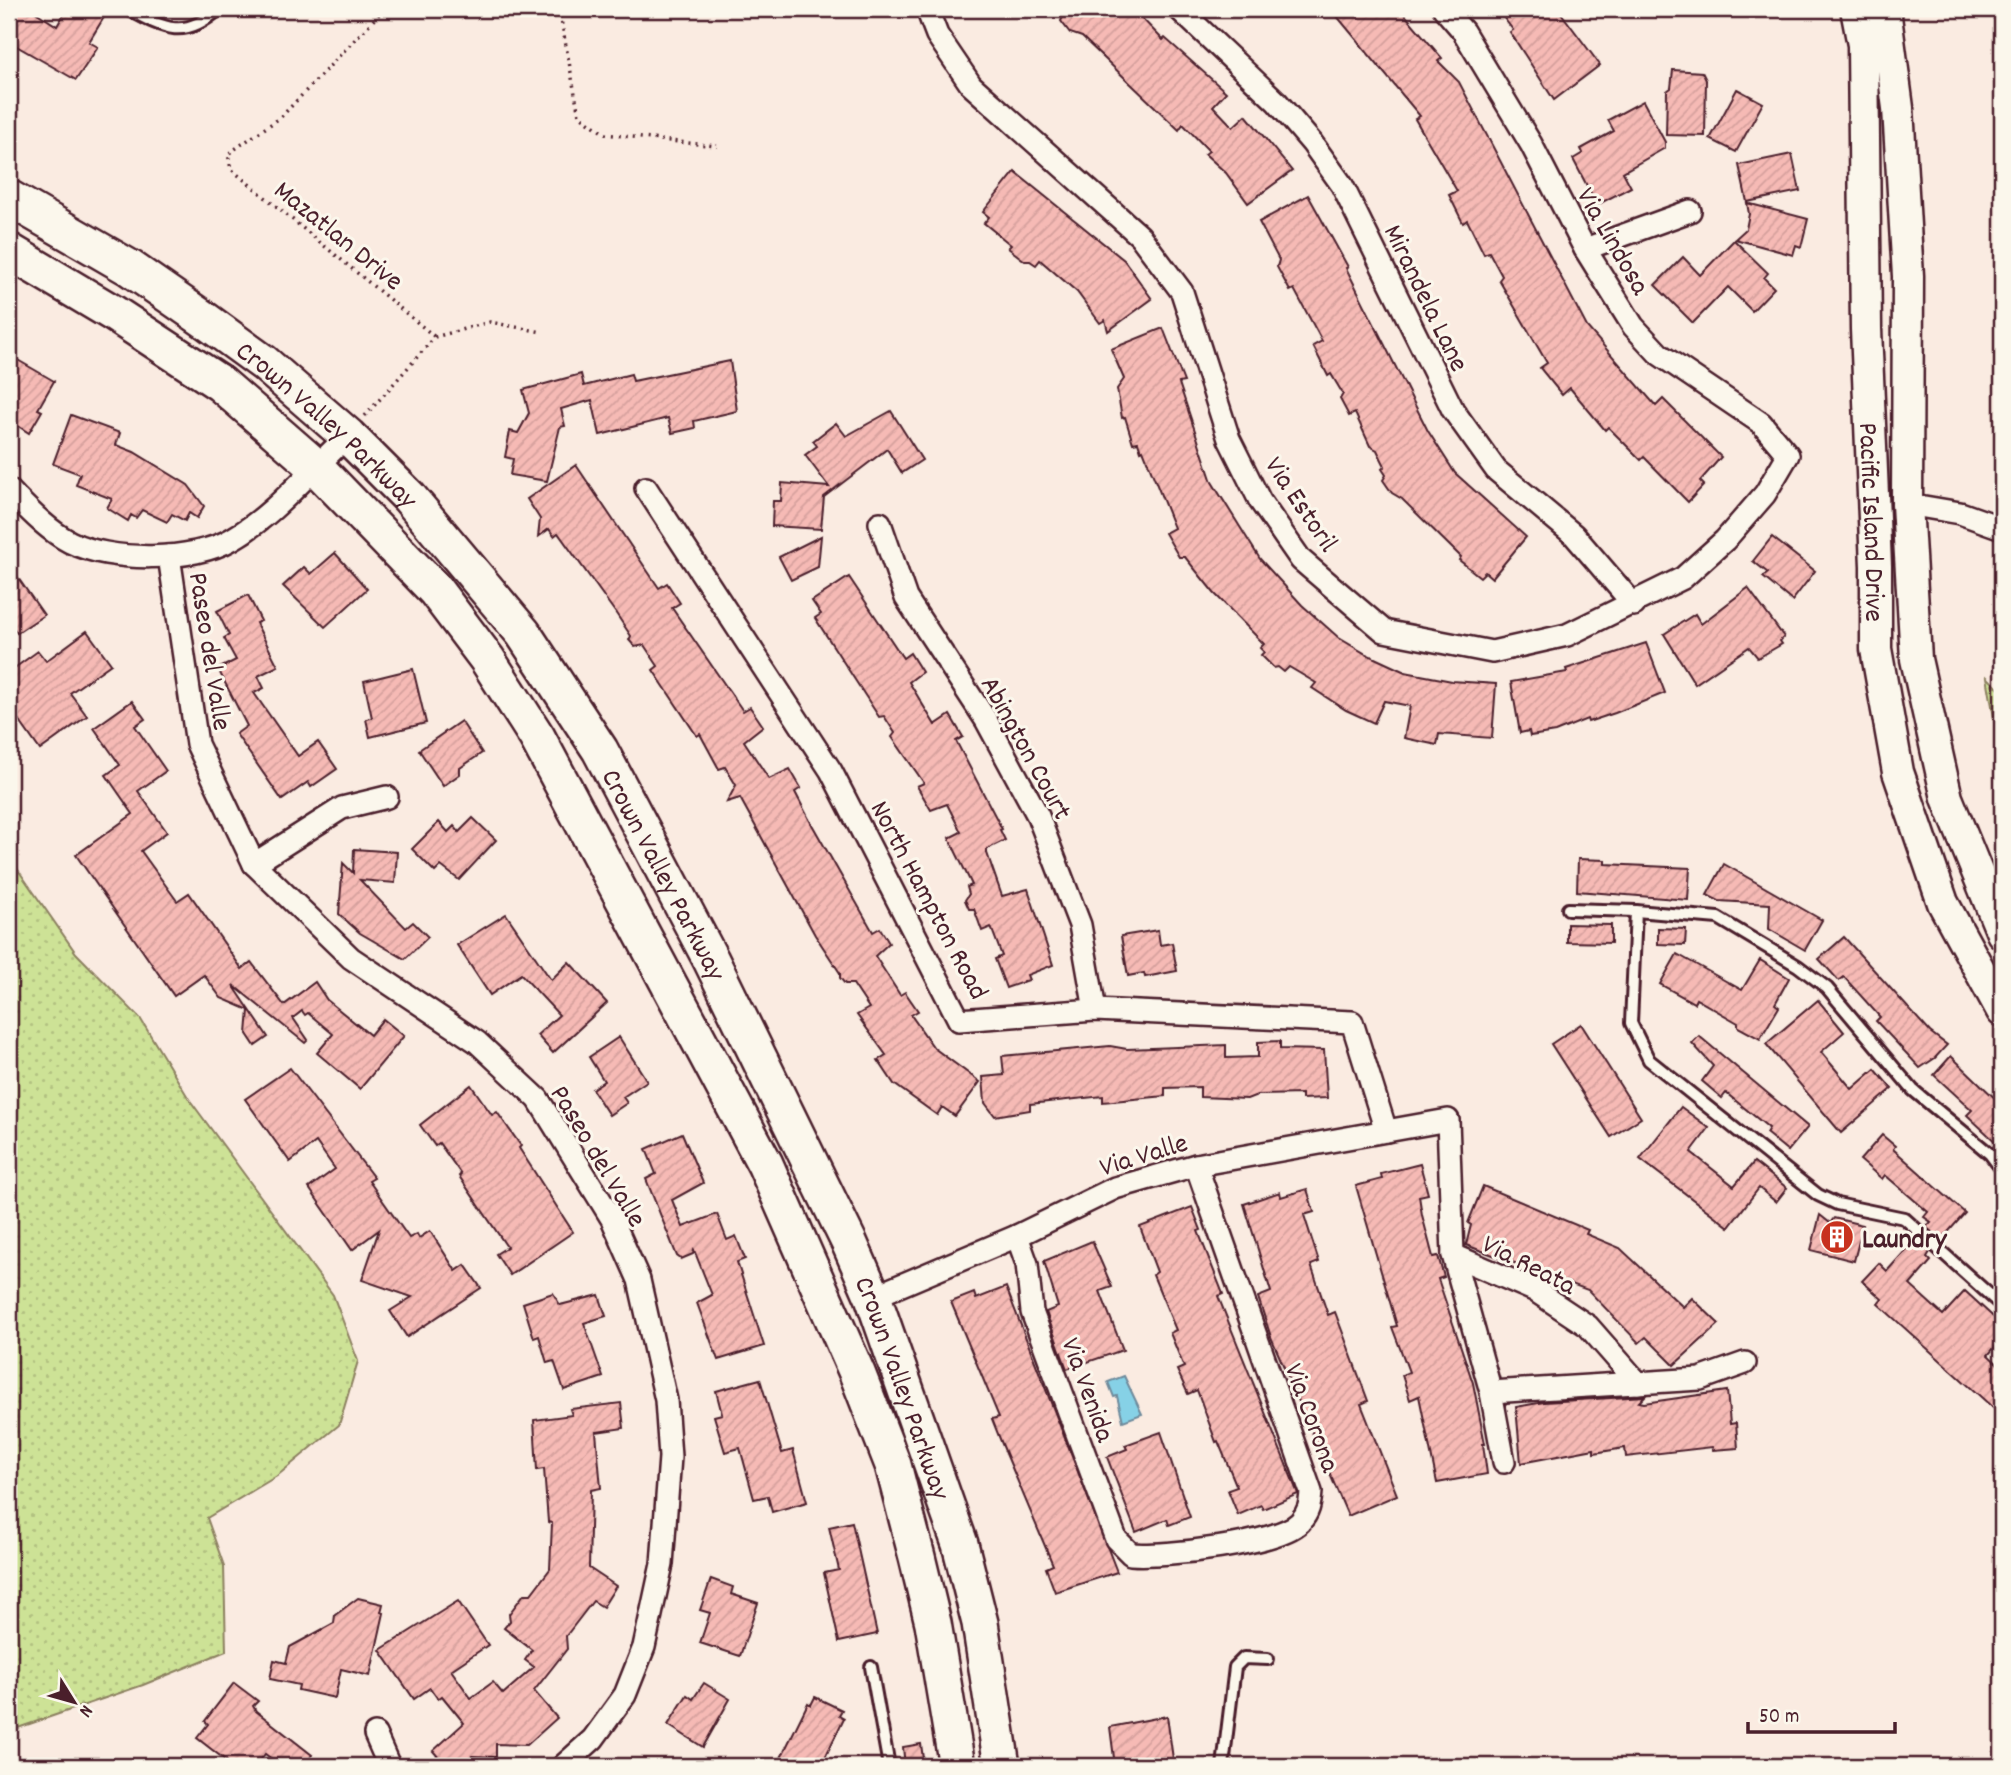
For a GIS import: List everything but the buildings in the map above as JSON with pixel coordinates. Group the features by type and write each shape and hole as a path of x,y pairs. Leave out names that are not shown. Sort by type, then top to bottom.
{"main road":[{"name":"Pacific Island Drive","path":"1856,9 1863,45 1876,649 1898,772 1943,903 2002,1011"},
{"name":"Pacific Island Drive","path":"1885,9 1898,108 1908,276 1907,505 1916,659 1947,798 2002,933"},
{"name":"Crown Valley Parkway","path":"9,198 130,268 205,320 264,363 348,436 408,496 515,624 600,750 711,960 849,1242 873,1297 960,1544 980,1623 1002,1766"},
{"name":"Crown Valley Parkway","path":"9,251 113,313 212,377 315,466 435,590 516,704 585,822 765,1164 858,1373 893,1465 933,1623 957,1766"},
{"path":"1870,452 1888,475 1894,494 1907,505 1893,523 1876,566"},
{"path":"765,1164 782,1162 838,1270 856,1288 873,1297 869,1316 872,1346 904,1441 901,1454 893,1465"}],"street":[{"name":"Via Estoril","path":"926,9 937,35 971,85 1140,236 1182,292 1229,439 1261,501 1301,560 1384,631 1492,652 1567,635 1684,579 1725,540 1765,494 1788,455"},
{"name":"Mirandela Lane","path":"1179,9 1277,102 1312,143 1342,185 1453,410 1496,470 1574,535 1634,605"},
{"name":"Via Lindosa","path":"1444,9 1463,31 1531,144 1586,249 1633,326 1659,354 1761,424 1788,455"},
{"path":"1586,249 1690,211"},
{"path":"9,490 32,514 69,542 109,554 169,556 212,548 231,540 262,517 348,436"},
{"name":"North Hampton Road","path":"646,488 831,771 959,1020 1095,1010 1352,1022 1386,1130"},
{"path":"1907,505 1960,513 2002,528"},
{"name":"Abington Court","path":"880,523 906,598 986,720 1038,816 1080,925 1095,1010"},
{"name":"Paseo del Valle","path":"169,556 197,744 254,864 351,958 477,1042 538,1099 612,1219 639,1280 666,1400 670,1457 662,1564 644,1647 625,1695 593,1739 563,1766"},
{"path":"254,864 342,808 387,797"},
{"name":"Via Valle","path":"873,1297 1017,1236 1115,1188 1196,1164 1448,1120"},
{"name":"Via Reata","path":"1448,1120 1453,1255 1491,1392 1504,1462"},
{"name":"Via Corona","path":"1131,1554 1150,1556 1236,1545 1298,1524 1309,1510 1311,1492 1196,1164"},
{"name":"Via Venida","path":"1017,1236 1027,1264 1032,1312 1116,1539 1131,1554"},
{"name":"Via Reata","path":"1453,1255 1534,1290 1588,1326 1638,1383"},
{"path":"1491,1392 1700,1379 1745,1363"},
{"path":"375,1734 389,1766"}],"lane":[{"path":"128,9 165,29 201,24 219,9"},
{"path":"1568,909 1718,918 1798,966 1827,988 1913,1090 1990,1154 2002,1170"},
{"path":"1636,911 1631,1023 1649,1060 1818,1195 1837,1204 1904,1218 2002,1306"},
{"path":"1223,1766 1235,1667 1244,1658 1268,1659"},
{"path":"871,1667 889,1766"}],"path":[{"name":"Mazatlan Drive","path":"384,9 281,117 228,155 231,169 435,337"},
{"path":"559,9 579,115 605,134 718,146"},
{"path":"348,436 435,337 490,322 542,332"}],"green space":[{"path":"1987,677 2002,692 2002,764"},
{"path":"9,857 76,953 140,1018 189,1099 333,1295 358,1361 339,1425 277,1476 207,1518 224,1566 226,1651 143,1685 9,1731"}],"water":[{"path":"1124,1376 1142,1414 1123,1421 1117,1396 1114,1397 1108,1382"}],"place":[{"name":"Laundry","path":"1837,1237"}]}
